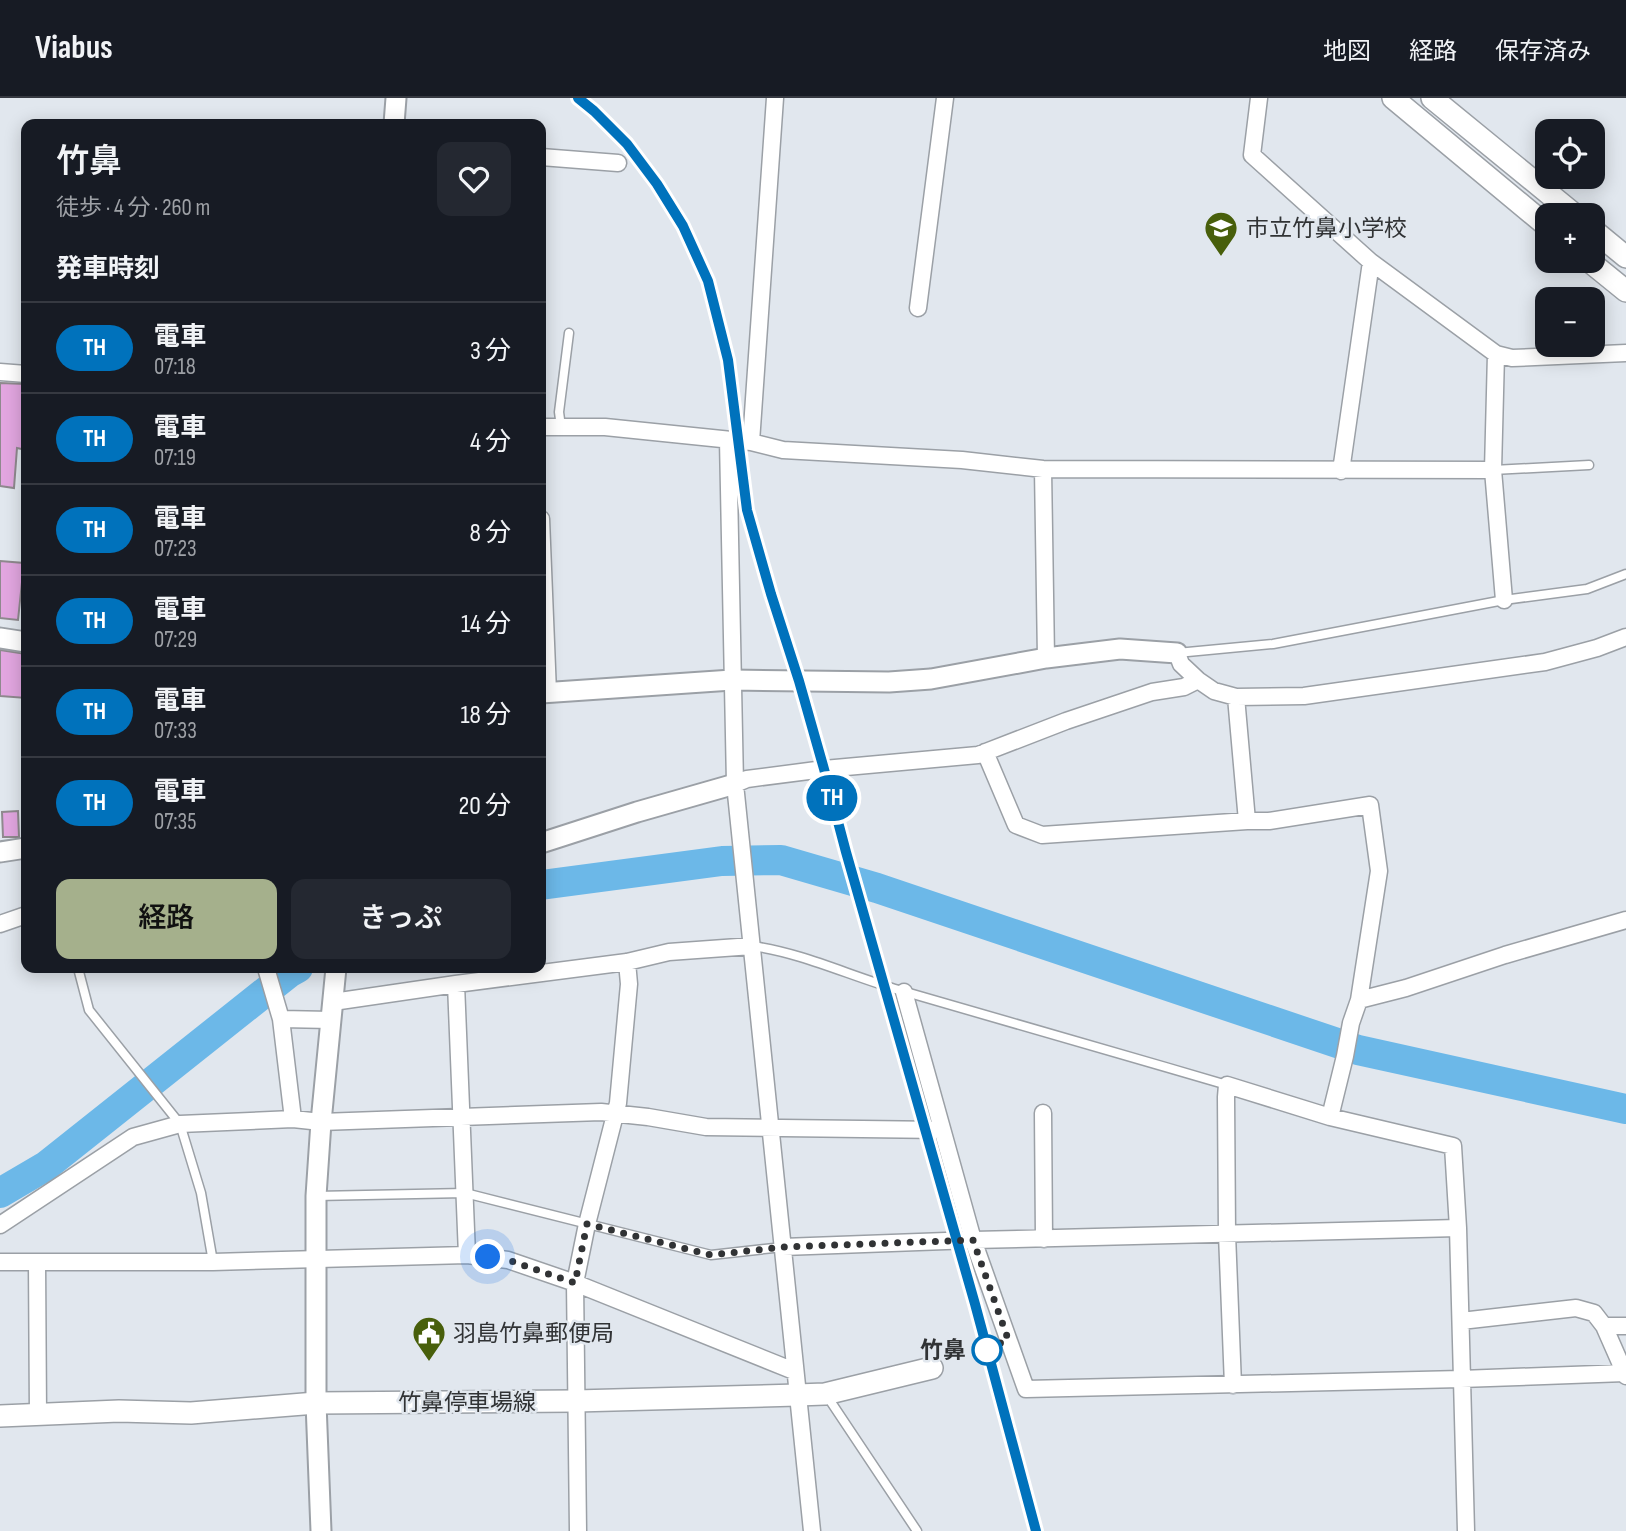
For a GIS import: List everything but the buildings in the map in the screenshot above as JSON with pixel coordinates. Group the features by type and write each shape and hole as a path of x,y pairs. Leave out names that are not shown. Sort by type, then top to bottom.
{"main road":[{"path":"1393,98 1535,216"},
{"path":"1432,98 1560,203"},
{"path":"1605,240 1626,257"},
{"path":"1604,273 1626,291"},
{"name":"竹鼻停車場線","path":"0,1416 119,1411 191,1413 316,1403 576,1401 825,1394 932,1368"}],"street":[{"path":"394,119 396,98"},
{"path":"751,442 775,98"},
{"path":"918,308 945,98"},
{"path":"1259,98 1252,155 1371,262 1496,354 1512,358 1626,353"},
{"path":"546,157 618,163"},
{"path":"1341,471 1371,262"},
{"path":"1496,354 1493,470 1504,600"},
{"path":"0,372 21,374"},
{"path":"546,427 606,427 751,442 783,450 962,460 1043,469 1493,470"},
{"path":"728,440 736,784 812,1531"},
{"path":"1043,469 1046,658"},
{"path":"546,693 732,680 910,681 1046,658 1120,649 1177,653 1181,664 1198,680 1214,691 1236,697 1304,696 1545,662 1626,637"},
{"path":"0,638 21,641"},
{"path":"546,841 747,779 978,755 1066,721 1152,692 1184,687 1198,680"},
{"path":"1236,697 1247,821"},
{"path":"985,752 1016,825 1042,835 1269,821 1370,805 1379,871 1359,1000 1351,1023 1330,1117"},
{"path":"0,852 21,850"},
{"path":"0,924 21,917"},
{"path":"1359,1000 1626,920"},
{"path":"546,972 627,962 669,952 752,946"},
{"path":"578,1531 575,1283 618,1103 629,984 627,962"},
{"path":"268,973 281,1019 293,1119"},
{"path":"321,1531 316,1403 316,1196 336,973"},
{"path":"281,1019 332,1011 456,984 542,973"},
{"path":"456,984 467,1255"},
{"path":"904,992 973,1240 1026,1389 1625,1374 1604,1326 1594,1314 1576,1308 1461,1321"},
{"path":"1233,1385 1227,1234 1227,1085 1330,1117 1453,1146 1458,1228 1466,1531"},
{"path":"0,1224 133,1137 180,1124 293,1119 321,1122 615,1113 706,1127 942,1130"},
{"path":"1043,1113 1044,1239"},
{"path":"783,1247 1458,1228"},
{"path":"0,1262 213,1262 467,1255 508,1260 575,1283 794,1371"},
{"path":"37,1262 38,1414"},
{"path":"1604,1326 1626,1326"}],"lane":[{"path":"561,428 559,412 569,333"},
{"path":"1493,470 1589,465"},
{"path":"1177,653 1273,644 1504,600 1587,589 1626,574"},
{"path":"752,946 795,954 904,992 1227,1085"},
{"path":"79,973 89,1010 180,1124 201,1193 213,1262"},
{"path":"316,1196 465,1193 711,1255 783,1247"},
{"path":"825,1394 918,1531"}],"waterway":[{"path":"546,884 722,861 781,860 877,888 1358,1050 1626,1109"},
{"path":"0,1193 46,1166 289,973"}],"railway":[{"path":"578,98 627,144 657,184 683,226 708,281 728,360 747,510 824,769 1036,1531"}],"train":[{"name":"TH","path":"578,98 627,144 657,184 683,226 708,281 728,360 747,510 824,769 1036,1531"}],"place":[{"name":"市立竹鼻小学校","path":"1221,258"},
{"name":"竹鼻","path":"987,1350"},
{"name":"羽島竹鼻郵便局","path":"429,1363"}],"route":[{"path":"488,1257 508,1260 575,1283 587,1224 711,1255 783,1247 973,1240 1008,1339 987,1350"}]}
